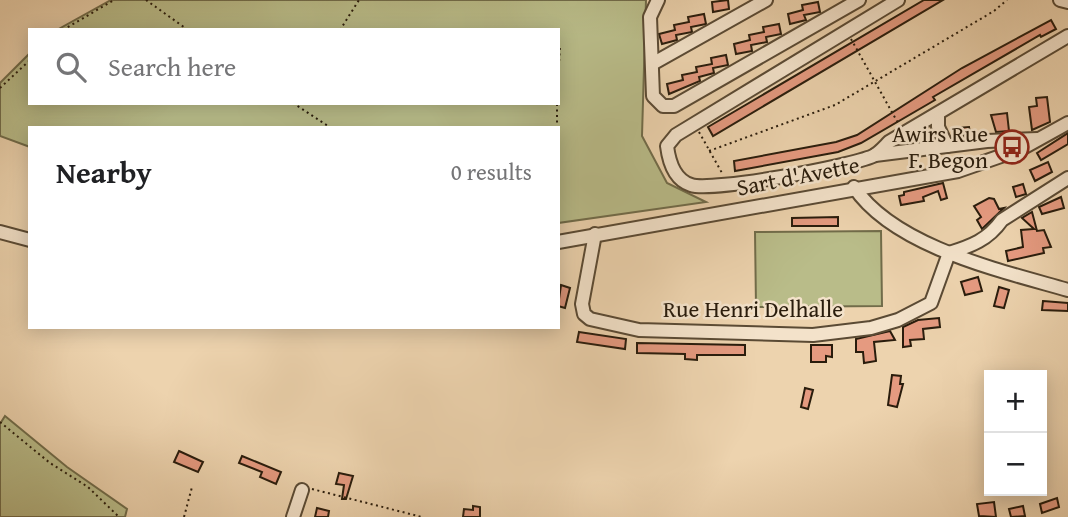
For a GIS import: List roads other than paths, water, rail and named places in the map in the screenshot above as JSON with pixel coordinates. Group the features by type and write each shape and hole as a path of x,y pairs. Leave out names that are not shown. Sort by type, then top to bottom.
{"street":[{"path":"658,0 650,17 653,96 657,103 674,106 859,0"},
{"path":"652,64 765,0"},
{"path":"898,0 676,135 667,146 669,162 677,175 691,185 729,184 849,163 875,155 904,133 1068,36"},
{"path":"1060,0 1068,2"},
{"path":"938,114 938,127 947,146"},
{"name":"Sart d'Avette","path":"560,242 854,187 958,171 1042,139 1068,123"},
{"name":"Sart d'Avette","path":"875,155 987,141 1042,139"},
{"path":"987,141 995,159"},
{"path":"948,253 975,245 1002,220 1068,178"},
{"path":"854,187 865,204 948,253 982,266 1068,290"},
{"path":"0,232 28,239"},
{"name":"Rue Henri Delhalle","path":"595,234 583,304 584,314 590,319 639,330 813,335 872,328 898,320 931,303 948,253"},
{"path":"293,517 302,490"}],"place":[{"name":"Awirs Rue F. Begon","path":"1012,147"}]}
